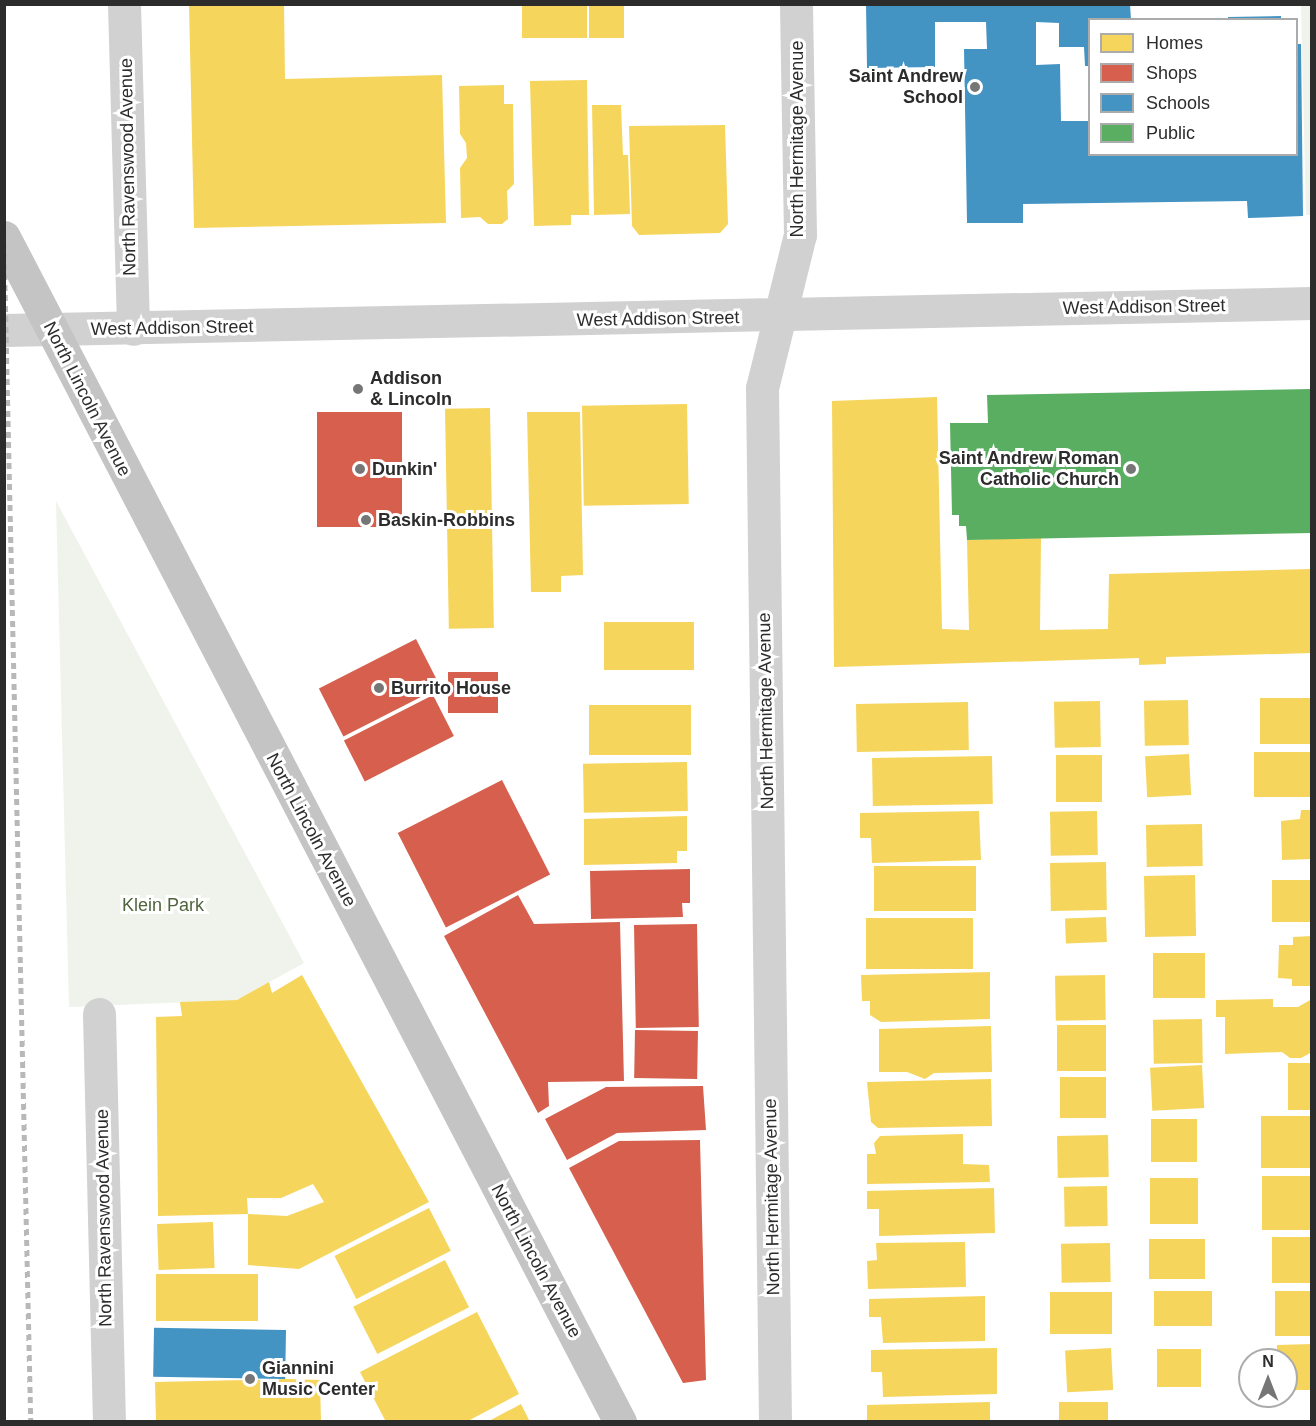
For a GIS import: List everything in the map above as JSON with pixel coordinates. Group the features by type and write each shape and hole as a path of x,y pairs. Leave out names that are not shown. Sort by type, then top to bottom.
{"main road":[{"name":"North Lincoln Avenue","path":"4,237 620,1422"}],"street":[{"name":"North Ravenswood Avenue","path":"124,4 133,328"},
{"name":"North Hermitage Avenue","path":"775,1422 762,388 800,235 795,4"},
{"name":"West Addison Street","path":"4,330 779,316 1311,303"},
{"name":"North Ravenswood Avenue","path":"99,1014 109,1422"}],"green space":[{"path":"1301,5 1311,5 1311,215 1306,215"},
{"name":"Klein Park","path":"56,501 304,963 237,1000 69,1007"}],"building: Homes":[{"path":"189,4 284,4 285,79 442,75 446,223 194,228"},
{"path":"522,4 587,4 587,38 522,38"},
{"path":"589,4 624,4 624,38 589,38"},
{"path":"587,80 589,215 571,215 571,225 534,226 530,81"},
{"path":"504,85 504,104 513,104 514,184 507,191 508,219 502,224 488,224 480,217 461,218 460,168 467,158 466,143 460,134 459,86"},
{"path":"592,105 621,105 623,155 628,155 630,214 594,215"},
{"path":"725,125 728,224 720,233 639,235 632,226 629,126"},
{"path":"937,397 942,629 969,630 967,540 1041,538 1040,630 1108,629 1109,574 1312,569 1312,653 1166,657 1166,664 1139,665 1139,658 834,667 832,401"},
{"path":"687,404 689,504 584,506 582,406"},
{"path":"490,408 494,628 449,629 445,409"},
{"path":"527,412 580,412 583,575 561,576 561,592 531,592"},
{"path":"604,622 694,622 694,670 604,670"},
{"path":"1260,698 1312,698 1312,744 1260,744"},
{"path":"1188,700 1189,745 1145,746 1144,701"},
{"path":"1100,701 1101,747 1055,748 1054,702"},
{"path":"968,702 969,750 857,752 856,704"},
{"path":"589,705 691,705 691,755 589,755"},
{"path":"1254,752 1312,752 1312,797 1254,797"},
{"path":"1189,754 1191,795 1147,797 1145,756"},
{"path":"1056,755 1102,755 1102,802 1056,802"},
{"path":"992,756 993,804 873,806 872,758"},
{"path":"687,762 688,811 584,813 583,764"},
{"path":"1301,810 1312,810 1312,859 1282,860 1281,821 1300,819"},
{"path":"979,811 981,860 872,863 871,838 860,838 860,813"},
{"path":"1097,811 1098,855 1051,856 1050,812"},
{"path":"687,816 687,851 677,851 677,863 584,865 584,819"},
{"path":"1202,824 1203,866 1147,867 1146,825"},
{"path":"1106,862 1107,910 1051,911 1050,863"},
{"path":"874,866 976,866 976,911 874,911"},
{"path":"1195,875 1196,936 1145,937 1144,876"},
{"path":"1272,880 1312,880 1312,922 1272,922"},
{"path":"1106,917 1107,942 1066,943 1065,918"},
{"path":"866,918 973,918 973,969 866,969"},
{"path":"1312,936 1312,986 1292,986 1292,979 1278,978 1279,945 1293,945 1293,937"},
{"path":"1153,953 1205,953 1205,998 1153,998"},
{"path":"990,972 990,1019 881,1022 870,1015 870,1001 862,1001 861,975"},
{"path":"302,975 429,1202 299,1269 248,1265 248,1214 158,1216 156,1017 182,1016 180,1002 237,1000 269,982 272,993","holes":["313,1184 324,1202 287,1216 248,1214 247,1198 281,1198"]},
{"path":"1105,975 1106,1020 1056,1021 1055,976"},
{"path":"1273,999 1273,1007 1298,1007 1312,999 1312,1052 1301,1058 1290,1058 1282,1052 1225,1054 1225,1017 1216,1017 1216,1000"},
{"path":"1202,1019 1203,1063 1154,1064 1153,1020"},
{"path":"1057,1025 1106,1025 1106,1071 1057,1071"},
{"path":"991,1026 992,1072 934,1073 925,1079 907,1072 879,1072 879,1029"},
{"path":"1288,1063 1312,1063 1312,1110 1288,1110"},
{"path":"1202,1065 1204,1108 1152,1111 1150,1068"},
{"path":"1060,1077 1106,1077 1106,1118 1060,1118"},
{"path":"991,1079 992,1126 878,1128 871,1122 867,1082"},
{"path":"1261,1116 1312,1116 1312,1168 1261,1168"},
{"path":"1151,1119 1197,1119 1197,1162 1151,1162"},
{"path":"963,1134 963,1164 989,1165 990,1182 867,1184 867,1154 876,1154 874,1143 880,1136"},
{"path":"1108,1135 1109,1177 1058,1178 1057,1136"},
{"path":"1262,1176 1312,1176 1312,1230 1262,1230"},
{"path":"1150,1178 1198,1178 1198,1224 1150,1224"},
{"path":"1107,1186 1108,1226 1065,1227 1064,1187"},
{"path":"994,1188 995,1233 879,1236 879,1209 867,1209 867,1191"},
{"path":"429,1208 451,1251 356,1299 335,1256"},
{"path":"213,1222 215,1268 159,1270 157,1224"},
{"path":"1272,1237 1312,1237 1312,1283 1272,1283"},
{"path":"1149,1239 1205,1239 1205,1279 1149,1279"},
{"path":"965,1242 966,1287 868,1289 867,1261 877,1260 876,1243"},
{"path":"1110,1243 1111,1282 1062,1283 1061,1244"},
{"path":"445,1260 469,1307 377,1354 353,1307"},
{"path":"156,1274 258,1274 258,1321 156,1321"},
{"path":"1154,1291 1212,1291 1212,1326 1154,1326"},
{"path":"1275,1291 1312,1291 1312,1336 1275,1336"},
{"path":"1050,1292 1112,1292 1112,1334 1050,1334"},
{"path":"985,1296 985,1341 883,1343 881,1317 869,1317 869,1299"},
{"path":"477,1312 519,1394 466,1422 386,1422 360,1372"},
{"path":"1312,1344 1312,1390 1298,1390 1298,1348 1277,1348 1277,1345"},
{"path":"997,1348 997,1394 883,1397 882,1372 871,1372 871,1350"},
{"path":"1111,1348 1113,1390 1067,1392 1065,1350"},
{"path":"1157,1349 1201,1349 1201,1387 1157,1387"},
{"path":"320,1380 321,1422 156,1422 155,1382"},
{"path":"990,1402 990,1422 867,1422 867,1405"},
{"path":"1059,1402 1108,1402 1108,1422 1059,1422"},
{"path":"521,1404 530,1422 487,1422"}],"building: Shops":[{"name":"Dunkin'","path":"317,412 402,412 402,527 317,527"},
{"name":"Burrito House","path":"416,639 441,687 343,737 319,688"},
{"path":"448,672 498,672 498,713 448,713"},
{"path":"433,695 454,736 365,781 344,740"},
{"path":"502,780 550,874 446,928 398,833"},
{"path":"690,869 690,903 682,903 683,917 591,919 590,871"},
{"path":"518,895 534,924 620,922 624,1081 548,1082 549,1106 538,1113 444,936"},
{"path":"697,924 699,1027 636,1028 634,925"},
{"path":"635,1030 698,1031 697,1079 634,1078"},
{"path":"703,1086 706,1130 617,1133 567,1160 545,1119 606,1087"},
{"path":"700,1140 706,1380 683,1383 569,1168 619,1141"}],"building: Schools":[{"path":"866,4 1130,4 1131,18 1088,18 1088,66 1085,66 1084,47 1059,47 1059,23 1036,22 1036,65 1060,64 1061,121 1088,121 1088,156 1298,156 1298,44 1301,44 1303,216 1248,218 1247,201 1023,204 1023,223 967,223 964,49 987,49 986,22 935,22 935,67 867,68"},
{"path":"1281,16 1281,18 1228,18"},
{"path":"154,1328 286,1330 285,1379 153,1377"}],"building: Public":[{"name":"Saint Andrew Roman Catholic Church","path":"1312,389 1312,533 967,540 966,526 959,526 959,515 952,515 950,423 988,423 987,395"}],"railway":[{"path":"4,232 31,1422"}],"place":[{"name":"Saint Andrew School","path":"975,87"},
{"name":"Addison & Lincoln","path":"358,389"},
{"name":"Dunkin'","path":"360,469"},
{"name":"Saint Andrew Roman Catholic Church","path":"1131,469"},
{"name":"Baskin-Robbins","path":"366,520"},
{"name":"Burrito House","path":"379,688"},
{"name":"Giannini Music Center","path":"250,1379"}]}
